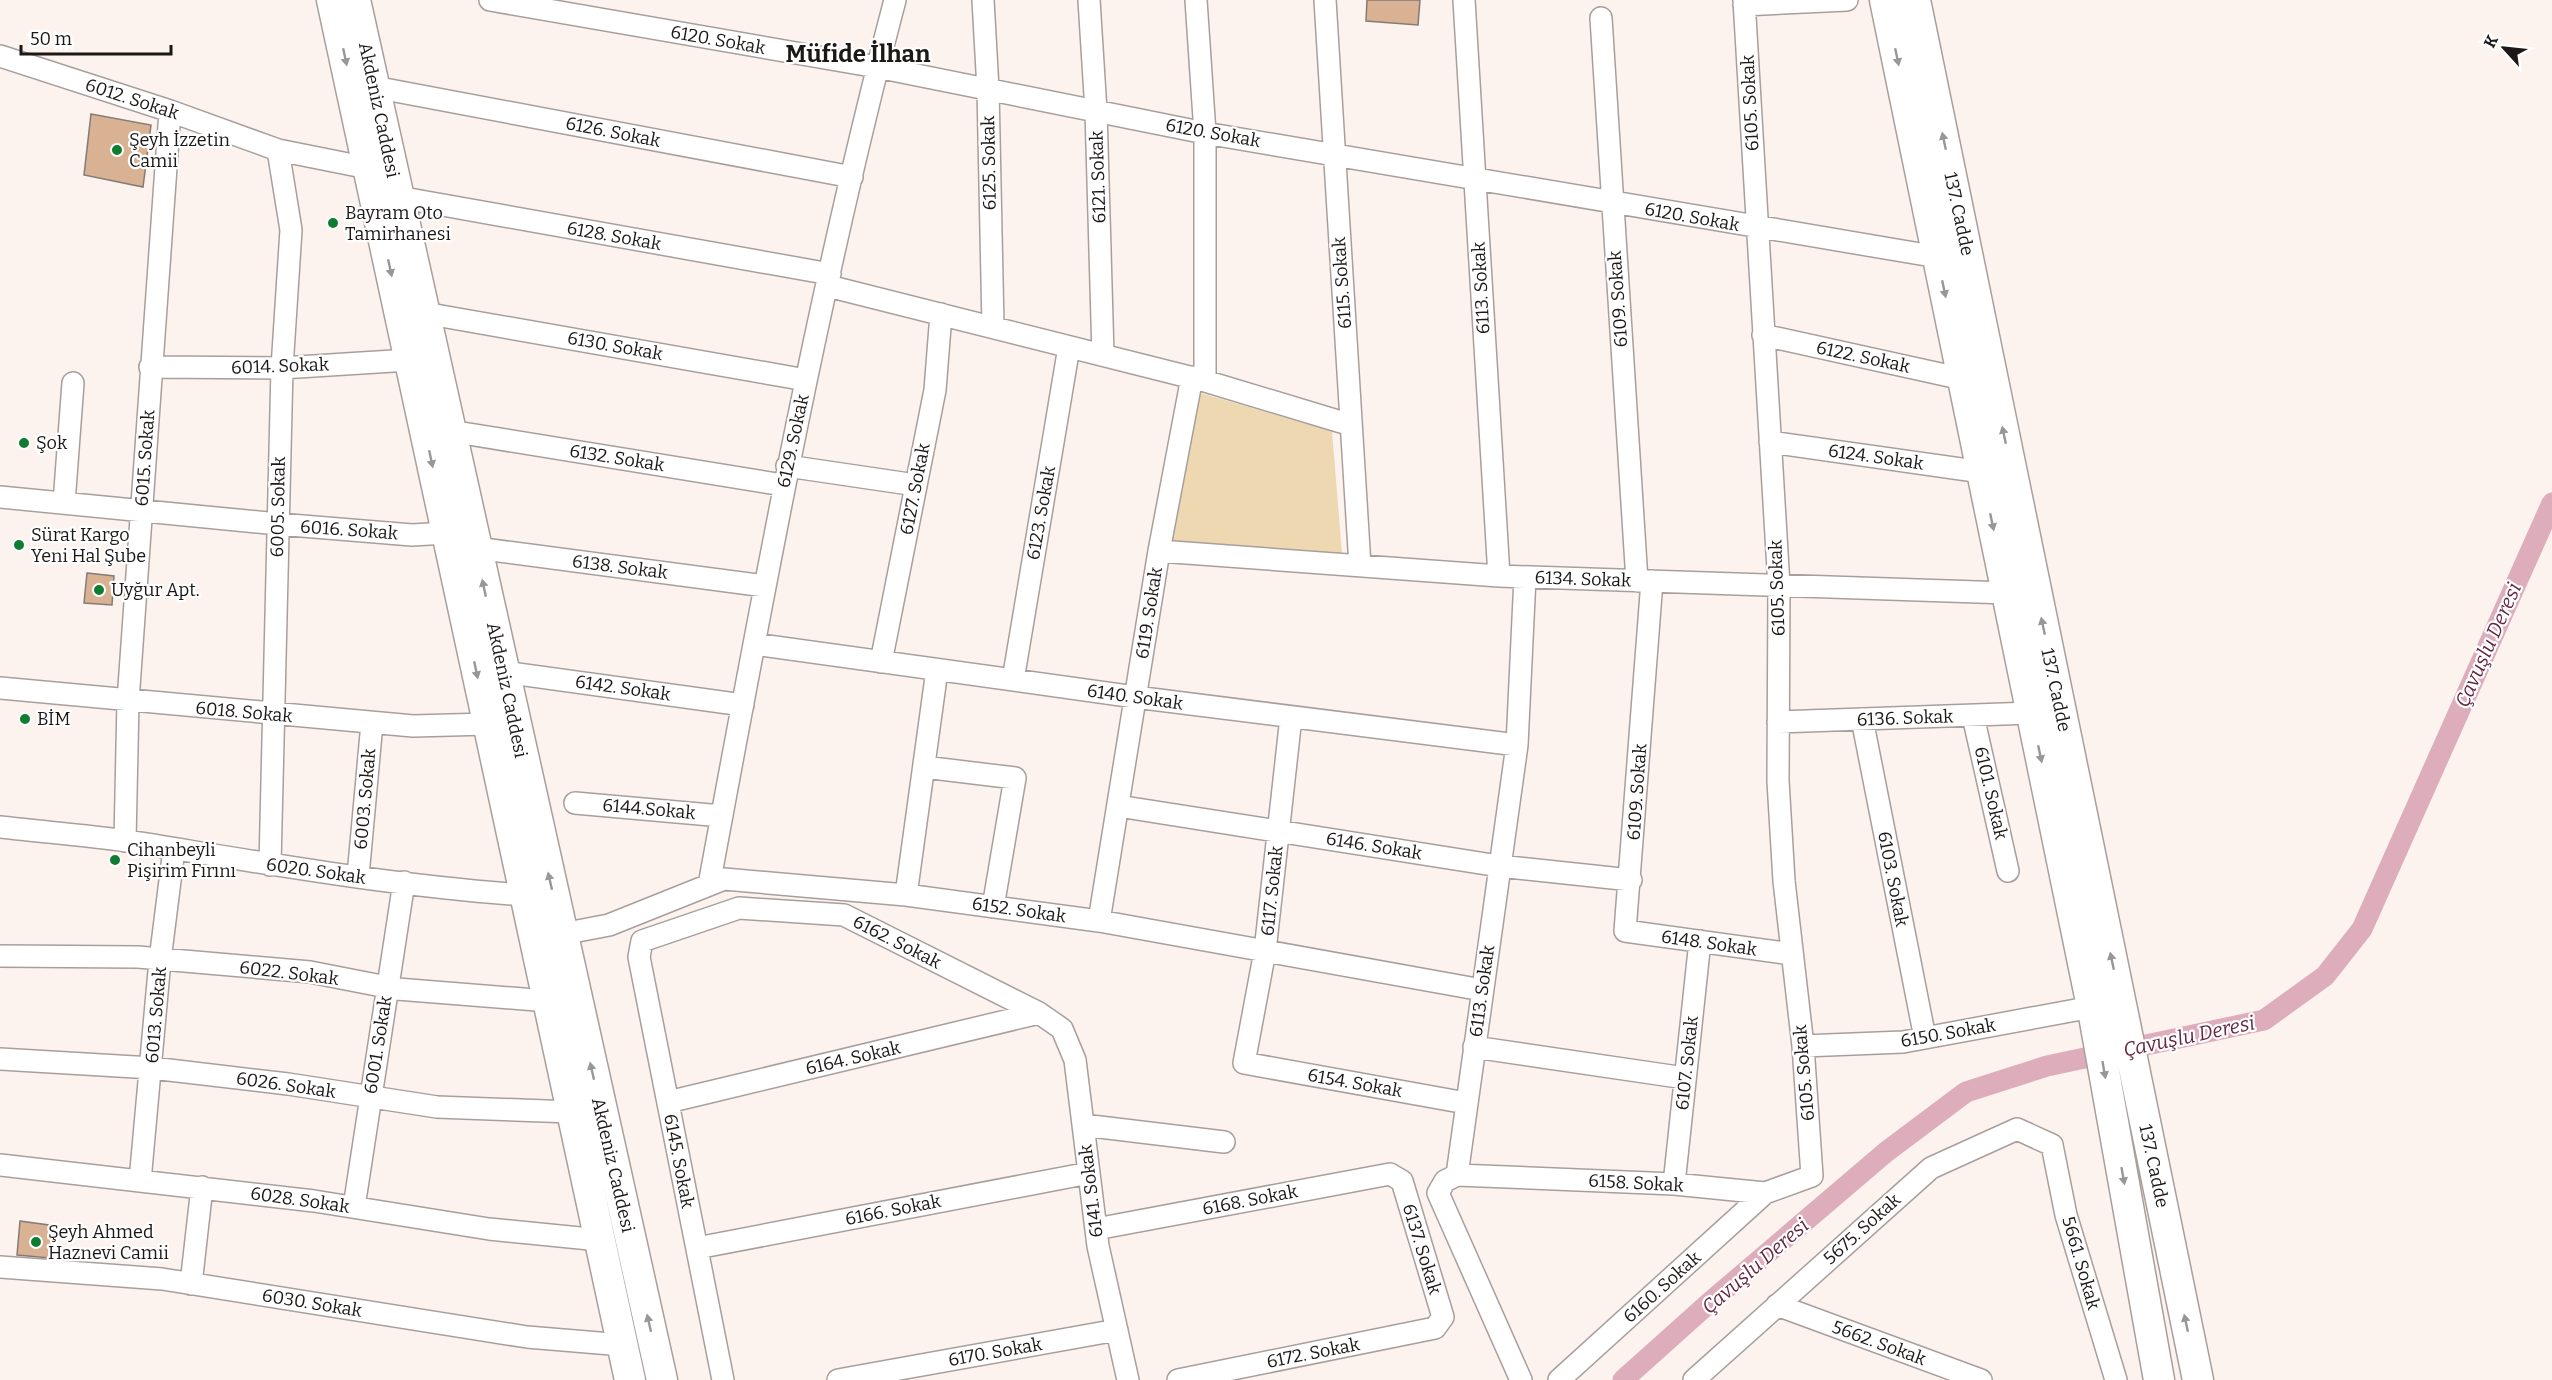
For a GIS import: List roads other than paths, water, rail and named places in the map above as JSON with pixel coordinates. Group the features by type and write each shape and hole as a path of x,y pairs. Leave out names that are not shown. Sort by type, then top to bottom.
{"main road":[{"name":"Akdeniz Caddesi","path":"332,0 525,895 562,1002 662,1380"},
{"name":"Akdeniz Caddesi","path":"355,0 562,934 562,1002 572,1112 630,1380"},
{"name":"137. Cadde","path":"1885,0 2031,713 2104,1015 2144,1119 2198,1380"},
{"name":"137. Cadde","path":"1915,0 2104,1015 2113,1119 2160,1380"}],"street":[{"name":"6120. Sokak","path":"490,0 877,67 1205,133 1938,257"},
{"name":"6129. Sokak","path":"710,885 785,476 877,67 895,0"},
{"name":"6125. Sokak","path":"983,0 988,89 993,327"},
{"name":"6121. Sokak","path":"1089,0 1096,111 1102,355"},
{"name":"6119. Sokak","path":"1099,921 1159,551 1198,379 1205,133 1196,0"},
{"name":"6115. Sokak","path":"1325,0 1360,566"},
{"name":"6113. Sokak","path":"1464,0 1499,576"},
{"path":"1744,3 1848,0"},
{"name":"6105. Sokak","path":"1744,3 1779,586 1778,780 1782,859 1803,1046 1812,1176"},
{"name":"6109. Sokak","path":"1601,18 1612,202 1645,581 1630,880 1625,931"},
{"name":"6012. Sokak","path":"0,56 170,111 278,150 368,168"},
{"name":"6126. Sokak","path":"374,87 852,177"},
{"name":"6015. Sokak","path":"124,841 128,701 170,111"},
{"name":"6005. Sokak","path":"270,865 282,368 291,230 278,150"},
{"name":"6128. Sokak","path":"398,197 829,280 941,314 1198,379 1351,425"},
{"name":"6130. Sokak","path":"424,313 806,380"},
{"name":"6127. Sokak","path":"882,662 935,390 941,314"},
{"name":"6122. Sokak","path":"1763,335 1963,379"},
{"name":"6123. Sokak","path":"1013,680 1069,346"},
{"name":"6014. Sokak","path":"150,367 282,368 409,360"},
{"path":"64,503 73,383"},
{"name":"6132. Sokak","path":"450,431 785,476 916,485"},
{"name":"6124. Sokak","path":"1770,442 1982,472"},
{"name":"6016. Sokak","path":"0,497 412,535 447,533"},
{"name":"6138. Sokak","path":"476,548 765,586"},
{"name":"6134. Sokak","path":"1159,551 1499,576 2007,593"},
{"name":"6113. Sokak","path":"1457,1175 1517,745 1525,577"},
{"name":"6140. Sokak","path":"754,644 1135,697 1517,745"},
{"path":"906,895 937,670"},
{"name":"6142. Sokak","path":"503,672 743,705"},
{"name":"6018. Sokak","path":"0,688 372,723 413,726 488,724"},
{"name":"6136. Sokak","path":"1778,723 2031,713"},
{"name":"6101. Sokak","path":"1973,716 2008,871"},
{"name":"6117. Sokak","path":"1244,1063 1265,951 1291,717"},
{"name":"6103. Sokak","path":"1862,720 1925,1038"},
{"name":"6003. Sokak","path":"358,876 372,723"},
{"path":"924,767 1016,778 993,907"},
{"name":"6144.Sokak","path":"575,803 722,816"},
{"name":"6146. Sokak","path":"1118,806 1499,866 1630,880"},
{"name":"6020. Sokak","path":"0,827 124,841 270,865 471,891 525,895"},
{"name":"6013. Sokak","path":"140,1181 160,960 174,849"},
{"name":"6152. Sokak","path":"562,934 609,925 724,879 906,895 1099,921 1482,990"},
{"name":"6001. Sokak","path":"354,1207 404,882"},
{"name":"6162. Sokak","path":"642,941 739,908 844,915 1039,1013"},
{"name":"6148. Sokak","path":"1625,931 1792,954"},
{"name":"6145. Sokak","path":"642,941 639,957 723,1380"},
{"name":"6107. Sokak","path":"1674,1184 1700,941"},
{"name":"6022. Sokak","path":"0,956 160,960 310,972 387,987 562,1002"},
{"name":"6164. Sokak","path":"668,1102 1039,1013"},
{"name":"6141. Sokak","path":"1039,1013 1062,1029 1075,1060 1096,1229 1128,1380"},
{"name":"6150. Sokak","path":"1803,1046 1903,1042 2104,1015"},
{"path":"1474,1047 1685,1078"},
{"name":"6026. Sokak","path":"0,1059 152,1068 370,1096 437,1107 572,1112"},
{"name":"6154. Sokak","path":"1244,1063 1466,1103"},
{"path":"1083,1125 1224,1142"},
{"name":"5675. Sokak","path":"1694,1380 1930,1168 2017,1129 2052,1145"},
{"name":"5661. Sokak","path":"2052,1145 2066,1215 2116,1380"},
{"name":"6028. Sokak","path":"0,1165 354,1207 489,1229 600,1240"},
{"name":"6166. Sokak","path":"697,1248 1089,1173"},
{"name":"6168. Sokak","path":"1096,1229 1390,1174 1402,1181"},
{"path":"1457,1175 1445,1181 1438,1193 1521,1380"},
{"name":"6158. Sokak","path":"1457,1175 1674,1184 1765,1193 1812,1176"},
{"name":"6137. Sokak","path":"1402,1181 1443,1317"},
{"path":"191,1284 202,1188"},
{"name":"6160. Sokak","path":"1559,1380 1765,1193"},
{"name":"6030. Sokak","path":"0,1267 162,1279 527,1337 623,1346"},
{"name":"5662. Sokak","path":"1777,1305 1981,1380"},
{"name":"6172. Sokak","path":"1178,1380 1422,1332 1436,1328 1443,1317"},
{"name":"6170. Sokak","path":"838,1380 1117,1330"}],"waterway":[{"name":"Çavuşlu Deresi","path":"1623,1380 1709,1303 1886,1152 1966,1092 2047,1066 2264,1020 2325,976 2362,929 2552,503"}],"place":[{"name":"Şeyh İzzetin Camii","path":"117,150"},
{"name":"Bayram Oto Tamirhanesi","path":"333,223"},
{"name":"Şok","path":"24,443"},
{"name":"Sürat Kargo Yeni Hal Şube","path":"19,545"},
{"name":"Uyğur Apt.","path":"99,590"},
{"name":"BİM","path":"25,719"},
{"name":"Cihanbeyli Pişirim Fırını","path":"115,860"},
{"name":"Şeyh Ahmed Haznevi Camii","path":"36,1242"}],"district":[{"name":"Müfide İlhan","path":"858,54"}]}
